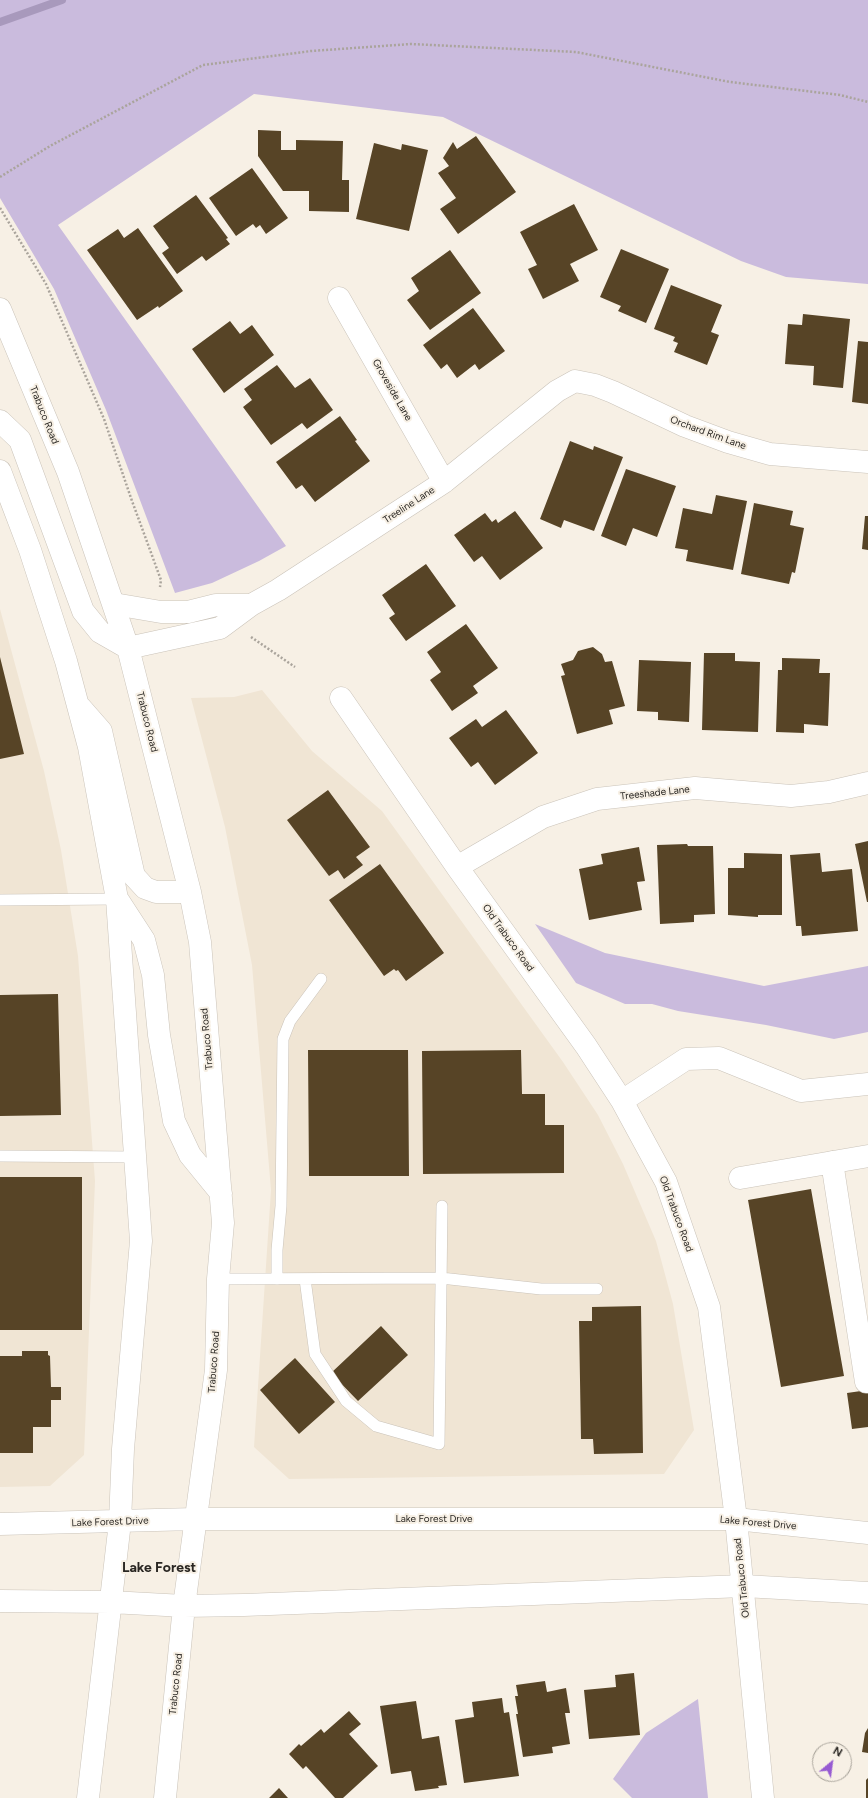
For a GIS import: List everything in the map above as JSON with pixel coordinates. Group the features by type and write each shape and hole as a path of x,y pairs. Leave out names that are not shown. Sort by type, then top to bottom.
{"main road":[{"name":"Groveside Lane","path":"339,298 444,482"},
{"name":"Trabuco Road","path":"0,309 68,472 128,648 190,892 200,942 223,1223 218,1279 216,1370 184,1606 164,1798"},
{"name":"Orchard Rim Lane","path":"557,392 574,381 595,385 685,426 728,442 763,452 868,462"},
{"name":"Treeline Lane","path":"128,648 220,628 251,605 278,590 444,482 557,392"},
{"path":"0,421 20,440 83,611 100,632 128,648"},
{"path":"0,471 30,550 66,661 78,704 118,899 141,1241 123,1449 120,1522 88,1798"},
{"name":"Treeline Lane","path":"114,604 162,612 188,612 216,605 251,605"},
{"name":"Old Trabuco Road","path":"341,698 457,867 586,1046 622,1102 666,1182 709,1307 744,1586 763,1798"},
{"path":"78,704 101,731 134,876 145,888 156,892 190,892"},
{"name":"Treeshade Lane","path":"457,867 543,817 597,799 695,788 791,796 829,792 868,783"},
{"path":"118,899 144,940 153,975 159,1035 174,1121 190,1155 220,1193"},
{"path":"622,1102 686,1059 719,1058 801,1091 868,1084"},
{"path":"740,1178 868,1156"},
{"path":"832,1162 866,1382 868,1382"},
{"name":"Lake Forest Drive","path":"0,1524 195,1520 736,1519 868,1533"},
{"path":"0,1601 111,1602 184,1606 744,1586 868,1593"}],"lane":[{"path":"0,900 118,899"},
{"path":"277,1279 276,1250 281,1206 283,1039 290,1021 321,979"},
{"path":"0,1156 135,1157"},
{"path":"305,1279 315,1354 346,1401 376,1426 439,1444 442,1206"},
{"path":"218,1279 441,1278 541,1289 597,1289"}],"path":[{"path":"0,177 50,146 203,65 311,51 410,44 576,52 730,82 840,95 868,102"},
{"path":"0,208 46,284 104,419 161,580 159,592"},
{"path":"247,634 295,667"}],"shaded area":[{"path":"0,0 868,0 868,284 786,277 741,261 443,117 254,94 58,225 286,546 259,561 212,583 175,593 106,410 54,289 0,198"},
{"path":"0,609 44,771 61,850 78,956 95,1181 84,1455 50,1486 0,1487"},
{"path":"262,690 312,751 382,811 563,1062 598,1115 623,1164 656,1241 673,1304 694,1430 664,1474 289,1479 254,1447 271,1190 252,965 225,827 191,698 234,697"},
{"path":"535,924 605,953 764,986 868,966 868,1032 834,1039 766,1025 678,1011 652,1004 625,1004 576,983"},
{"path":"698,1699 708,1798 632,1798 613,1779 646,1733"}],"building":[{"path":"258,130 281,131 281,150 296,150 296,140 343,141 342,180 349,180 349,212 309,211 309,191 283,191 258,156"},
{"path":"476,136 516,192 458,234 440,209 456,198 438,173 449,166 443,158 453,142 457,149"},
{"path":"374,143 401,150 402,144 428,150 409,231 356,219"},
{"path":"252,168 288,218 266,234 260,225 256,228 253,224 236,236 209,198"},
{"path":"196,195 228,238 226,239 230,244 206,261 202,256 177,274 162,253 169,248 153,226"},
{"path":"574,204 598,250 570,264 579,281 543,299 528,269 537,265 520,232"},
{"path":"138,228 183,291 159,308 158,306 137,320 87,250 118,229 124,238"},
{"path":"621,249 669,269 646,323 618,311 621,306 600,297"},
{"path":"450,250 481,293 430,330 407,300 419,291 411,278"},
{"path":"671,285 722,305 711,332 719,335 707,365 674,352 678,343 673,341 675,337 654,329"},
{"path":"473,308 505,351 479,370 475,364 457,378 447,364 441,369 423,345"},
{"path":"803,314 850,319 843,388 813,385 814,366 785,364 788,324 802,325"},
{"path":"230,321 240,334 252,325 274,355 224,393 192,349"},
{"path":"858,341 868,342 868,404 852,402"},
{"path":"277,365 295,388 310,378 333,410 307,429 302,423 271,445 243,407 252,400 244,389"},
{"path":"340,416 357,440 355,441 370,461 315,502 302,485 296,489 276,462"},
{"path":"570,441 593,450 594,446 623,457 594,531 564,520 561,528 540,519"},
{"path":"626,469 676,486 657,537 633,528 626,546 601,536"},
{"path":"716,495 747,501 733,570 686,561 688,550 675,548 683,508 712,514"},
{"path":"754,503 793,511 790,525 804,528 795,573 792,572 789,584 741,574"},
{"path":"515,511 543,548 500,580 482,556 474,562 454,535 485,513 492,522 496,519 498,523"},
{"path":"865,516 868,516 868,550 862,549"},
{"path":"426,564 456,606 406,641 389,618 395,614 382,595"},
{"path":"466,624 498,668 473,686 478,693 452,711 430,680 441,672 427,652"},
{"path":"593,647 602,654 605,662 612,661 625,706 609,710 613,724 577,734 561,676 565,675 561,664 573,660 578,651"},
{"path":"704,653 735,653 735,661 760,662 758,732 702,730"},
{"path":"0,657 24,754 0,759"},
{"path":"782,658 820,659 819,673 830,673 828,726 804,724 804,733 776,732 778,670 782,670"},
{"path":"639,660 691,662 689,722 658,720 658,712 637,711"},
{"path":"506,710 538,753 495,785 478,762 471,767 449,738 476,719 482,727"},
{"path":"328,790 370,847 356,857 363,865 344,879 338,870 329,876 287,820"},
{"path":"868,841 868,902 867,902 855,844"},
{"path":"687,844 688,846 713,846 715,914 694,915 694,922 660,924 657,845"},
{"path":"639,847 645,881 637,882 642,910 589,920 579,869 603,864 601,854"},
{"path":"744,853 782,854 782,915 758,915 758,917 728,915 728,868 744,868"},
{"path":"820,853 822,872 852,869 858,931 802,936 801,926 796,926 790,855"},
{"path":"380,864 444,953 406,981 398,970 396,971 394,969 384,976 329,900"},
{"path":"58,994 61,1115 0,1116 0,995"},
{"path":"308,1050 408,1050 409,1176 309,1176"},
{"path":"521,1050 522,1094 545,1094 545,1125 564,1125 564,1173 423,1174 422,1051"},
{"path":"0,1177 82,1177 82,1330 0,1330"},
{"path":"811,1189 844,1376 781,1387 748,1200"},
{"path":"641,1306 643,1453 594,1454 593,1439 581,1439 579,1321 592,1321 592,1307"},
{"path":"381,1326 408,1355 358,1401 331,1373"},
{"path":"22,1351 48,1351 48,1355 50,1356 51,1387 61,1387 61,1400 51,1400 51,1427 33,1427 33,1453 0,1453 0,1356 22,1356"},
{"path":"295,1358 335,1402 299,1434 260,1390"},
{"path":"868,1390 868,1427 852,1429 847,1393"},
{"path":"634,1673 640,1735 589,1739 584,1690 616,1687 615,1675"},
{"path":"545,1681 547,1692 566,1688 570,1713 565,1713 570,1744 552,1747 553,1753 523,1757 516,1714 518,1714 515,1696 518,1696 516,1685"},
{"path":"502,1698 504,1713 509,1712 519,1776 464,1783 455,1720 474,1717 472,1702"},
{"path":"416,1701 422,1739 439,1736 447,1785 438,1786 439,1788 415,1791 411,1771 391,1774 380,1706"},
{"path":"349,1711 361,1724 349,1734 378,1766 343,1798 335,1798 306,1766 303,1769 289,1754 299,1744 301,1746 321,1729 324,1733"},
{"path":"868,1728 868,1753 862,1752 865,1733"},
{"path":"868,1778 868,1798 866,1798 866,1780"},
{"path":"279,1788 288,1798 269,1798"}],"waterway":[{"path":"0,22 62,0"}],"district":[{"name":"Lake Forest","path":"159,1568"}]}
